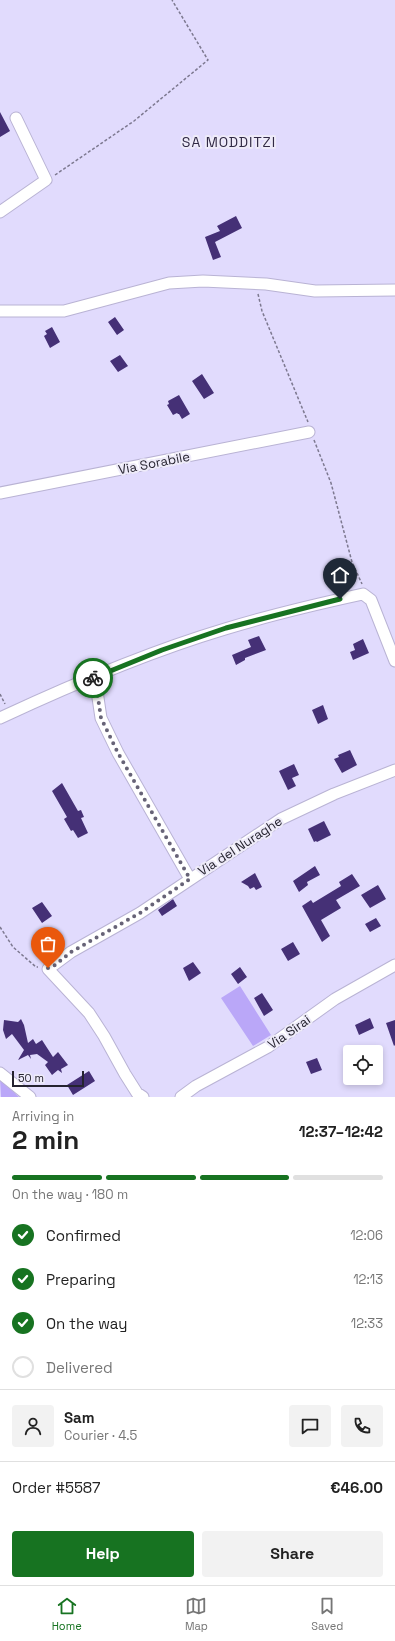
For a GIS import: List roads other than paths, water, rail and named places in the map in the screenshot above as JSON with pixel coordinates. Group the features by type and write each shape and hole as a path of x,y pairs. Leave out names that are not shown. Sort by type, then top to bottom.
{"street":[{"path":"0,212 46,180 16,118"},
{"path":"0,311 64,311 169,283 203,281 266,284 315,291 395,290"},
{"name":"Via Sorabile","path":"0,493 309,432"},
{"path":"0,718 162,650 226,628 363,594 371,600 395,661"},
{"path":"88,680 97,691 101,718 118,753 190,879"},
{"name":"Via del Nuraghe","path":"143,1097 137,1094 124,1074 104,1036 89,1012 48,968 55,965 71,952 140,913 190,879 225,858 281,819 334,794 395,770"},
{"name":"Via Sirai","path":"181,1097 196,1086 268,1047 335,999 395,965"},
{"path":"0,1073 30,1097"}],"district":[{"name":"SA MODDITZI","path":"229,142"}]}
